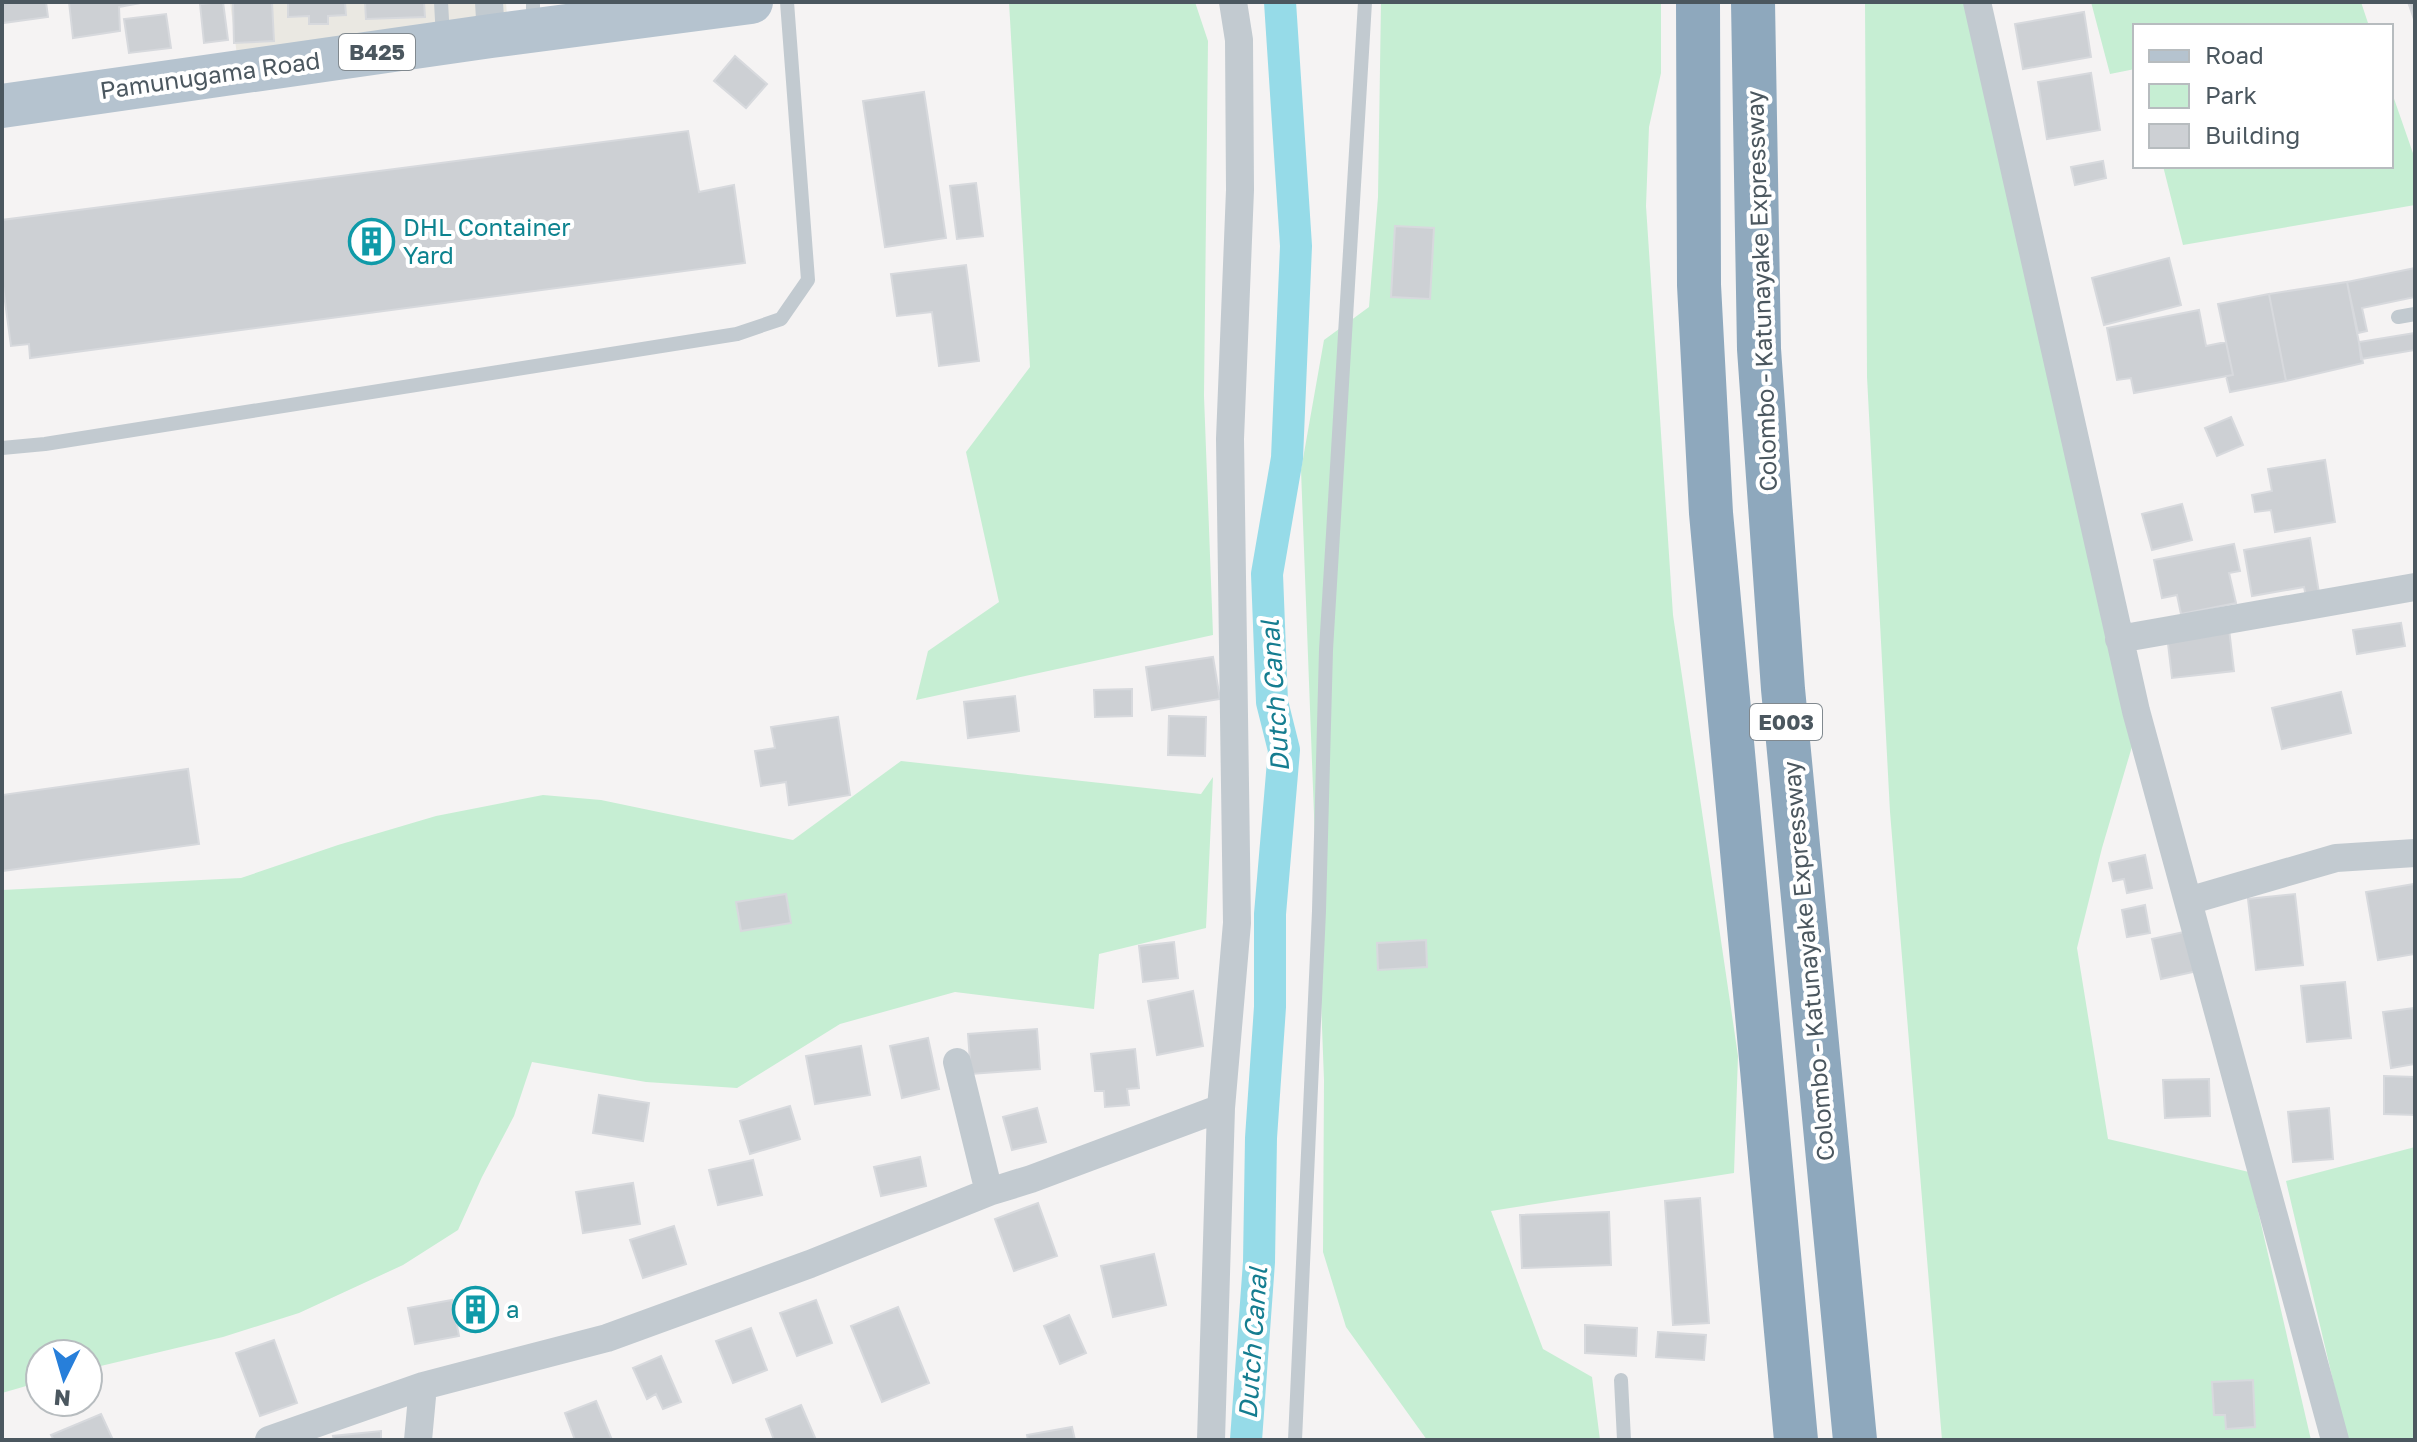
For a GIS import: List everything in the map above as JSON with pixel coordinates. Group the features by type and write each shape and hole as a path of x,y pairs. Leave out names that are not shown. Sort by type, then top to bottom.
{"highway":[{"name":"E003","path":"1698,2 1699,285 1711,513 1796,1440"},
{"name":"Colombo - Katunayake Expressway","path":"1753,2 1759,349 1776,596 1855,1440"}],"main road":[{"name":"Pamunugama Road","path":"2,106 442,22 751,2"}],"street":[{"path":"1211,1440 1221,1108 1237,923 1230,439 1240,190 1239,40 1233,2"},
{"path":"1977,2 2136,711 2335,1440"},
{"path":"2119,639 2415,587"},
{"path":"2188,901 2336,858 2415,853"},
{"path":"957,1062 989,1192"},
{"path":"269,1440 423,1386 607,1338 810,1264 989,1192 1221,1108"},
{"path":"418,1440 423,1386"}],"lane":[{"path":"2,448 45,444 737,334 781,319 808,280 787,2"},
{"path":"1295,1440 1319,911 1326,650 1365,2"},
{"path":"2398,317 2415,314"},
{"path":"1621,1380 1624,1440"}],"shaded area":[{"path":"230,2 506,2 507,16 237,55"}],"green space":[{"path":"1009,2 1195,2 1208,41 1204,396 1213,635 916,700 928,651 999,602 966,452 1030,367"},
{"path":"1381,2 1661,2 1661,73 1649,127 1646,206 1673,615 1738,1056 1734,1173 1491,1211 1543,1349 1592,1377 1600,1440 1427,1440 1346,1327 1323,1252 1324,1080 1301,470 1324,340 1369,307 1378,197"},
{"path":"1865,2 1965,2 2136,733 2077,948 2108,1139 2249,1172 2311,1440 1942,1440 1890,812 1867,377"},
{"path":"2091,2 2361,2 2368,24 2133,24 2133,69 2110,74"},
{"path":"2393,96 2415,159 2415,205 2183,245 2164,168 2393,168"},
{"path":"901,761 1201,794 1213,777 1206,928 1099,954 1094,1009 955,992 840,1024 737,1088 646,1082 532,1062 514,1116 458,1230 403,1265 299,1313 223,1337 104,1365 104,1338 24,1338 24,1387 2,1393 2,890 241,878 436,816 543,795 601,800 793,840"},
{"path":"2415,1147 2415,1440 2347,1440 2286,1181"}],"building":[{"path":"2,2 46,2 48,17 3,23"},
{"path":"69,2 146,2 119,7 120,31 73,38"},
{"path":"223,2 228,40 204,43 200,4"},
{"path":"233,2 272,2 274,41 234,43"},
{"path":"288,2 345,2 346,15 328,16 328,24 309,24 309,16 288,17"},
{"path":"365,2 424,2 425,17 366,19"},
{"path":"2408,2 2415,2 2415,19 2414,19"},
{"path":"2084,12 2091,57 2023,69 2015,24"},
{"path":"166,14 171,48 129,53 124,19"},
{"path":"735,56 767,84 746,108 714,81"},
{"path":"2091,73 2100,130 2047,139 2038,82"},
{"path":"924,92 946,238 885,247 863,101"},
{"name":"DHL Container Yard","path":"688,131 699,192 734,185 745,263 30,358 29,344 11,346 2,279 2,220"},
{"path":"2103,161 2106,178 2075,185 2071,167"},
{"path":"976,183 983,236 957,239 950,186"},
{"path":"1395,226 1434,228 1430,299 1391,297"},
{"path":"2169,258 2181,305 2104,325 2092,278"},
{"path":"966,265 979,361 939,366 932,312 897,316 891,274"},
{"path":"2415,268 2415,297 2362,308 2367,331 2358,333 2347,282"},
{"path":"2347,282 2363,363 2286,381 2269,294"},
{"path":"2269,294 2286,381 2230,392 2226,376 2233,375 2218,304"},
{"path":"2199,310 2206,346 2226,342 2233,375 2134,393 2131,378 2117,380 2107,328"},
{"path":"2415,333 2415,350 2361,359 2359,342"},
{"path":"2231,417 2243,445 2217,456 2205,428"},
{"path":"2325,460 2335,522 2275,532 2271,510 2255,512 2252,495 2272,491 2268,469"},
{"path":"2182,504 2192,540 2152,550 2142,514"},
{"path":"2310,538 2319,593 2306,596 2304,587 2252,596 2244,550"},
{"path":"2234,544 2240,571 2229,573 2236,603 2181,614 2177,595 2162,598 2154,560"},
{"path":"2401,623 2405,646 2357,654 2353,630"},
{"path":"2229,629 2234,671 2172,678 2167,635"},
{"path":"1213,657 1220,699 1152,710 1146,667"},
{"path":"1132,689 1132,716 1095,717 1094,690"},
{"path":"2341,692 2351,733 2282,749 2272,708"},
{"path":"1015,696 1019,731 968,738 964,702"},
{"path":"1169,716 1206,717 1205,756 1168,755"},
{"path":"838,717 850,795 789,805 786,782 761,786 755,751 775,748 771,727"},
{"path":"188,769 199,844 2,871 2,795"},
{"path":"2145,855 2152,888 2127,893 2124,879 2113,881 2109,863"},
{"path":"2414,884 2415,954 2378,960 2366,892"},
{"path":"786,894 791,923 741,931 736,902"},
{"path":"2295,894 2303,965 2256,970 2248,899"},
{"path":"2145,905 2150,933 2127,937 2122,910"},
{"path":"2193,930 2202,970 2161,979 2152,939"},
{"path":"1426,940 1427,967 1378,970 1377,943"},
{"path":"1174,942 1178,978 1143,982 1139,946"},
{"path":"2345,982 2351,1038 2307,1042 2301,986"},
{"path":"1193,991 1203,1046 1157,1055 1148,1001"},
{"path":"2415,1008 2415,1064 2391,1068 2383,1012"},
{"path":"1037,1029 1040,1069 971,1074 968,1034"},
{"path":"928,1038 939,1089 902,1098 890,1046"},
{"path":"861,1046 870,1095 815,1104 806,1056"},
{"path":"1135,1049 1139,1088 1127,1089 1129,1105 1105,1107 1104,1091 1095,1091 1091,1054"},
{"path":"2384,1076 2415,1077 2415,1115 2384,1114"},
{"path":"2209,1079 2210,1116 2165,1118 2163,1080"},
{"path":"599,1095 649,1103 643,1141 593,1133"},
{"path":"790,1106 800,1139 750,1154 740,1121"},
{"path":"1037,1108 1046,1142 1012,1150 1003,1117"},
{"path":"2329,1108 2333,1159 2293,1162 2288,1112"},
{"path":"920,1157 926,1186 881,1196 874,1167"},
{"path":"753,1160 762,1195 718,1205 709,1170"},
{"path":"633,1183 640,1224 583,1233 576,1192"},
{"path":"1700,1198 1709,1323 1673,1325 1665,1201"},
{"path":"1038,1203 1057,1256 1014,1271 995,1219"},
{"path":"1609,1212 1611,1265 1522,1268 1520,1215"},
{"path":"674,1226 686,1264 643,1278 630,1240"},
{"path":"1154,1254 1166,1305 1113,1317 1101,1266"},
{"name":"a","path":"486,1295 492,1317 464,1325 457,1303"},
{"path":"452,1300 459,1336 415,1344 408,1308"},
{"path":"816,1300 832,1343 797,1356 780,1313"},
{"path":"898,1307 929,1383 882,1402 851,1326"},
{"path":"1069,1315 1086,1353 1060,1364 1044,1326"},
{"path":"1585,1325 1637,1328 1636,1356 1585,1353"},
{"path":"751,1328 767,1370 733,1383 716,1341"},
{"path":"1658,1332 1706,1335 1704,1360 1656,1357"},
{"path":"274,1340 297,1403 260,1416 236,1353"},
{"path":"661,1356 681,1402 663,1409 656,1394 647,1399 633,1368"},
{"path":"2253,1380 2255,1427 2226,1429 2225,1415 2214,1415 2212,1382"},
{"path":"596,1401 612,1440 575,1440 565,1413"},
{"path":"801,1405 816,1440 774,1440 766,1419"},
{"path":"91,1418 103,1418 113,1440 54,1440 51,1435"},
{"path":"1072,1427 1075,1440 1028,1440 1027,1435"},
{"path":"381,1431 381,1440 334,1440 333,1436"}],"waterway":[{"name":"Dutch Canal","path":"1246,1440 1259,1262 1261,1138 1270,1007 1270,914 1284,750 1272,702 1267,574 1287,458 1296,246 1280,2"}],"place":[{"name":"DHL Container Yard","path":"372,242"},
{"name":"a","path":"475,1310"}]}
